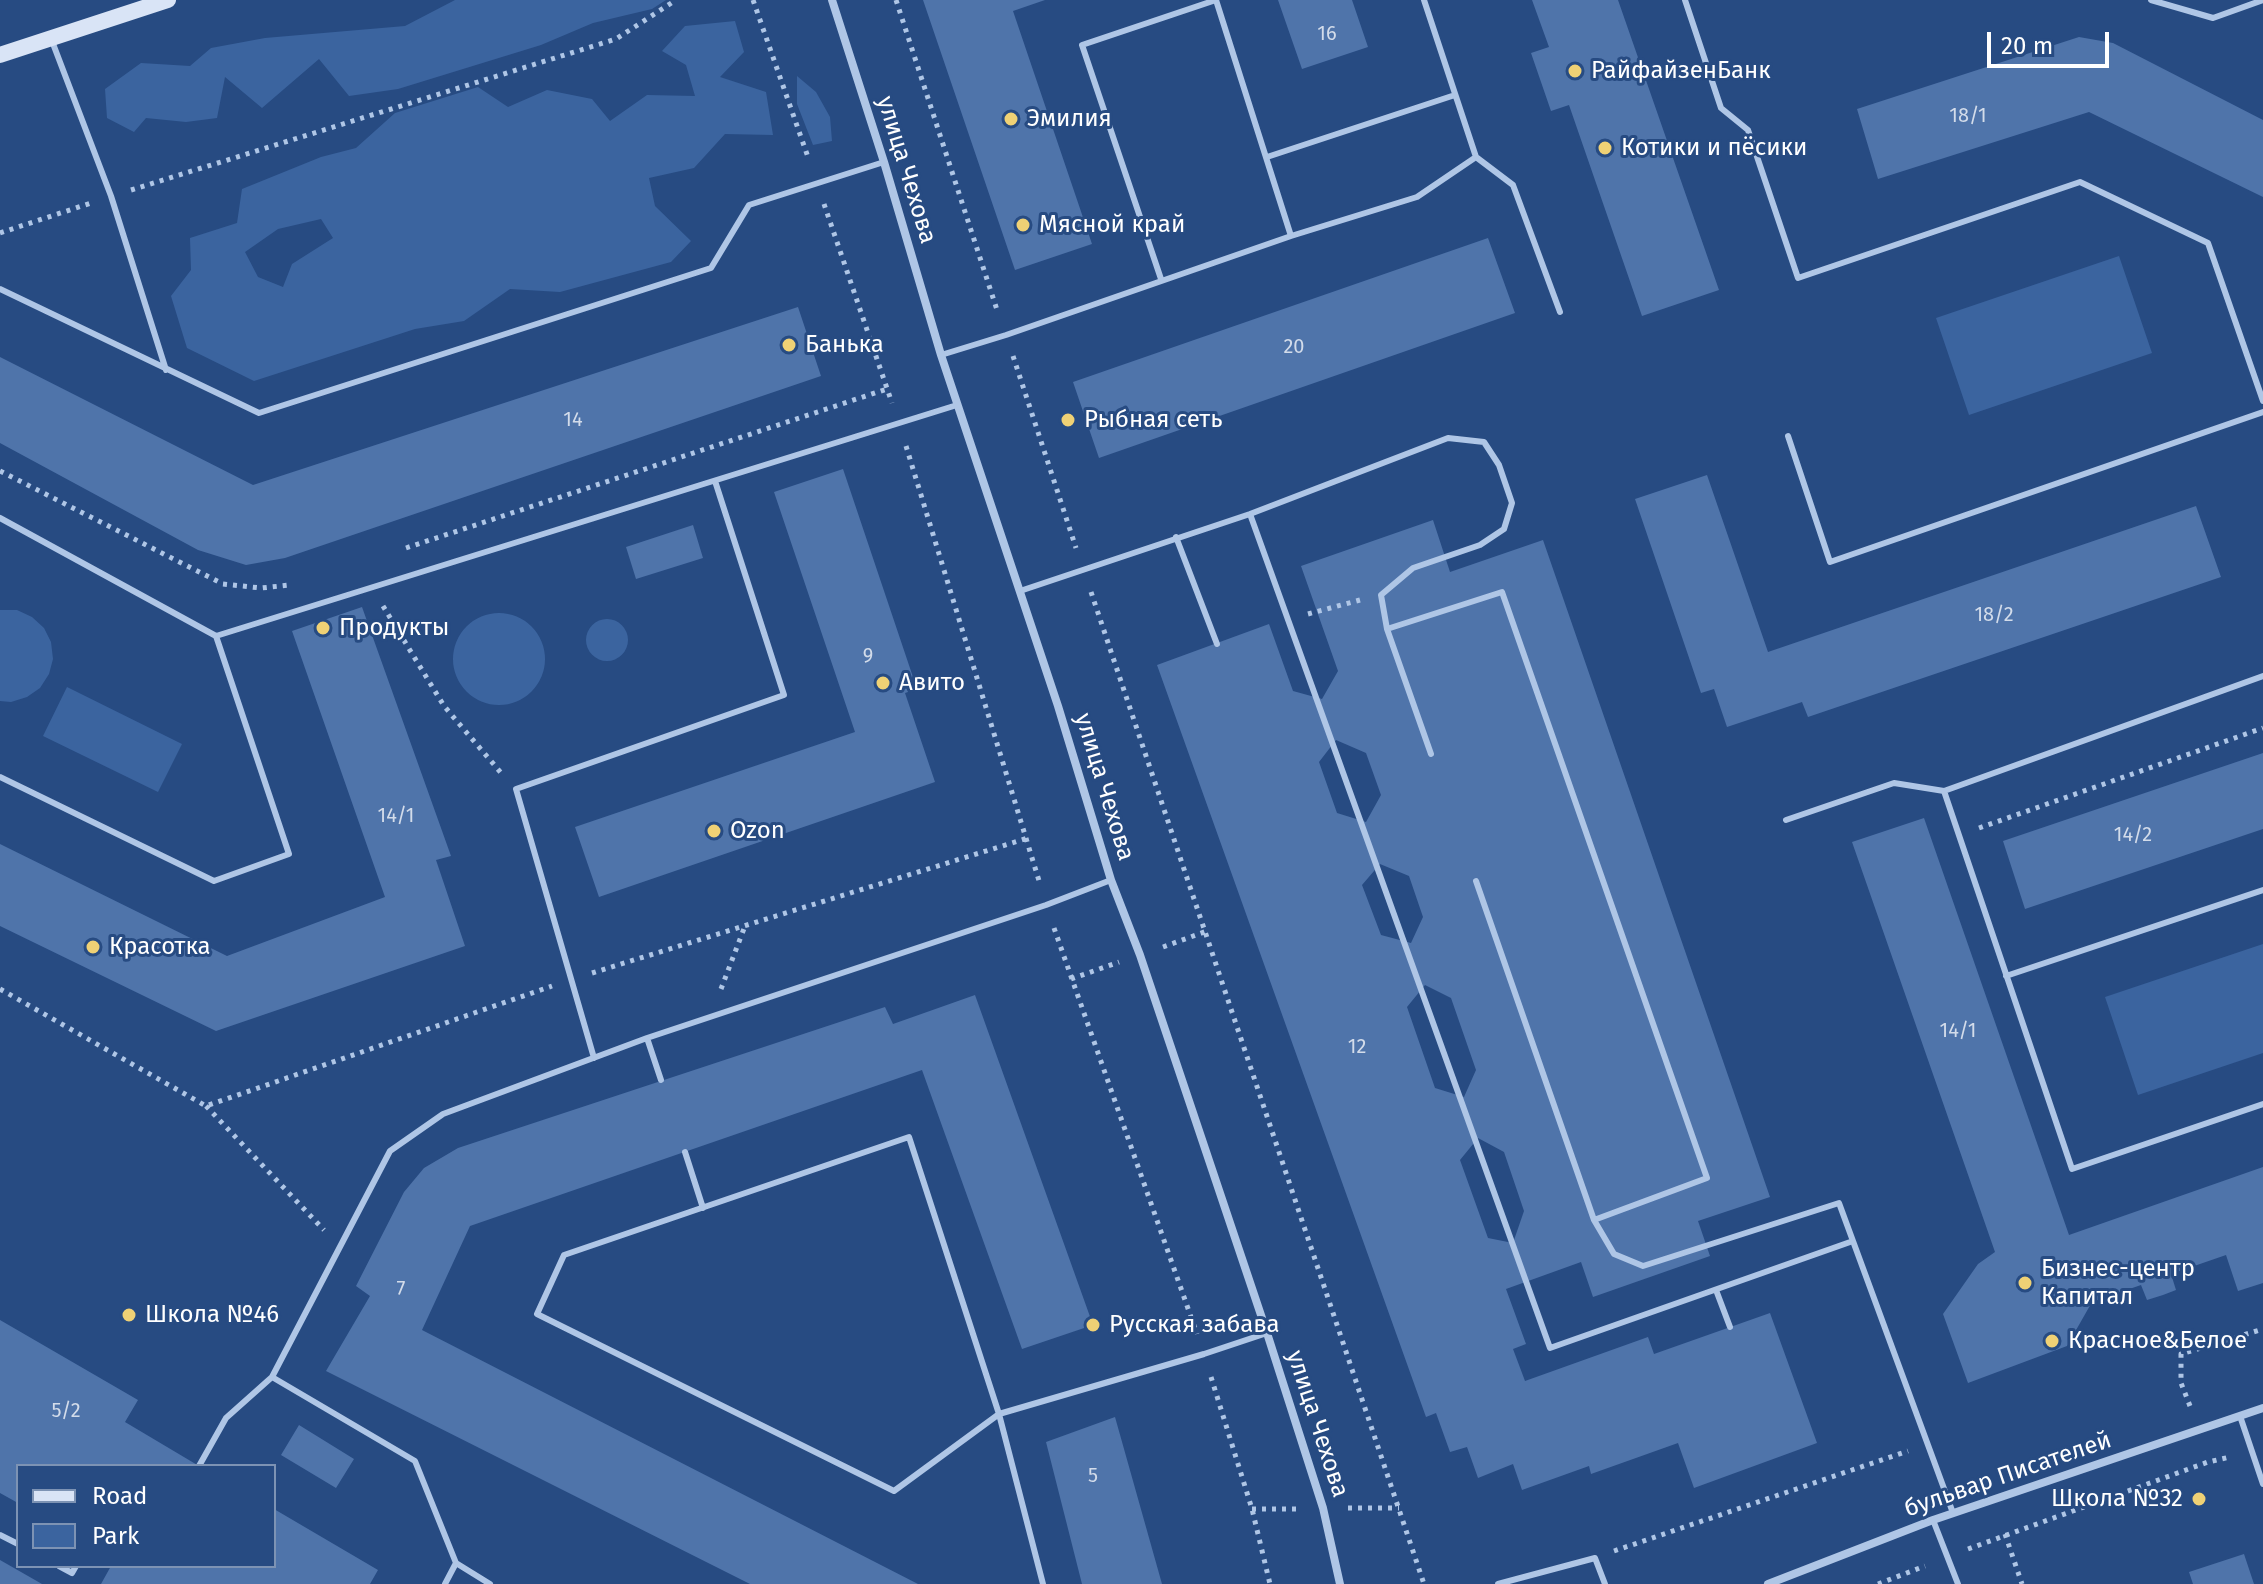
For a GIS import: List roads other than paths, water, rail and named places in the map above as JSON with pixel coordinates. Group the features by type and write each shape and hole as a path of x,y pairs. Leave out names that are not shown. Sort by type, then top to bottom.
{"main road":[{"path":"0,55 168,0"}],"street":[{"name":"улица Чехова","path":"832,0 941,355 1020,591 1111,880 1140,955 1267,1333 1323,1508 1340,1584"},
{"name":"бульвар Писателей","path":"1768,1584 1933,1520 2263,1408"}],"lane":[{"path":"1161,279 1082,45 1216,0 1291,236"},
{"path":"1424,0 1476,157 1513,185 1560,312"},
{"path":"1685,0 1721,108 1748,130 1798,278 2080,182 2208,243 2263,401"},
{"path":"2151,0 2213,18 2263,0"},
{"path":"51,38 111,196 166,370"},
{"path":"1267,157 1455,95"},
{"path":"941,355 1161,279 1417,197 1476,157"},
{"path":"0,289 259,413 711,268 749,205 884,162"},
{"path":"216,636 957,405"},
{"path":"1788,436 1830,562 2263,412"},
{"path":"1020,591 1250,514 1448,438 1484,442 1499,465 1512,503 1504,529 1480,545 1413,568 1381,595 1387,629 1431,754"},
{"path":"594,1058 516,789 784,695 715,481"},
{"path":"1250,514 1550,1348 1853,1241"},
{"path":"0,518 216,636 289,854 214,881 0,777"},
{"path":"1176,537 1217,644"},
{"path":"1387,629 1502,592 1508,607 1707,1178 1594,1220"},
{"path":"1786,820 1894,783 1944,791 2263,676"},
{"path":"1944,791 2072,1169 2263,1104"},
{"path":"200,1464 226,1418 272,1377 390,1151 443,1114 647,1038 1046,905 1111,880"},
{"path":"1476,881 1594,1220 1614,1254 1643,1266 1839,1203 1953,1513"},
{"path":"2006,976 2263,890"},
{"path":"647,1038 661,1080"},
{"path":"1043,1584 999,1414 909,1137 564,1255 537,1314 894,1491 999,1414 1267,1333"},
{"path":"685,1152 703,1208"},
{"path":"1716,1290 1730,1327"},
{"path":"272,1377 415,1461 456,1563 490,1584"},
{"path":"2240,1416 2263,1484"},
{"path":"1933,1520 1958,1584"},
{"path":"1498,1584 1595,1558 1605,1584"},
{"path":"445,1584 456,1563"}],"place":[{"name":"РайфайзенБанк","path":"1575,71"},
{"name":"Эмилия","path":"1011,119"},
{"name":"Котики и пёсики","path":"1605,148"},
{"name":"Мясной край","path":"1023,225"},
{"name":"Банька","path":"789,345"},
{"name":"Рыбная сеть","path":"1068,420"},
{"name":"Продукты","path":"323,628"},
{"name":"Авито","path":"883,683"},
{"name":"Ozon","path":"714,831"},
{"name":"Красотка","path":"93,947"},
{"name":"Бизнес-центр Капитал","path":"2025,1283"},
{"name":"Школа №46","path":"129,1315"},
{"name":"Русская забава","path":"1093,1325"},
{"name":"Красное&Белое","path":"2052,1341"},
{"name":"Школа №32","path":"2199,1499"}]}
